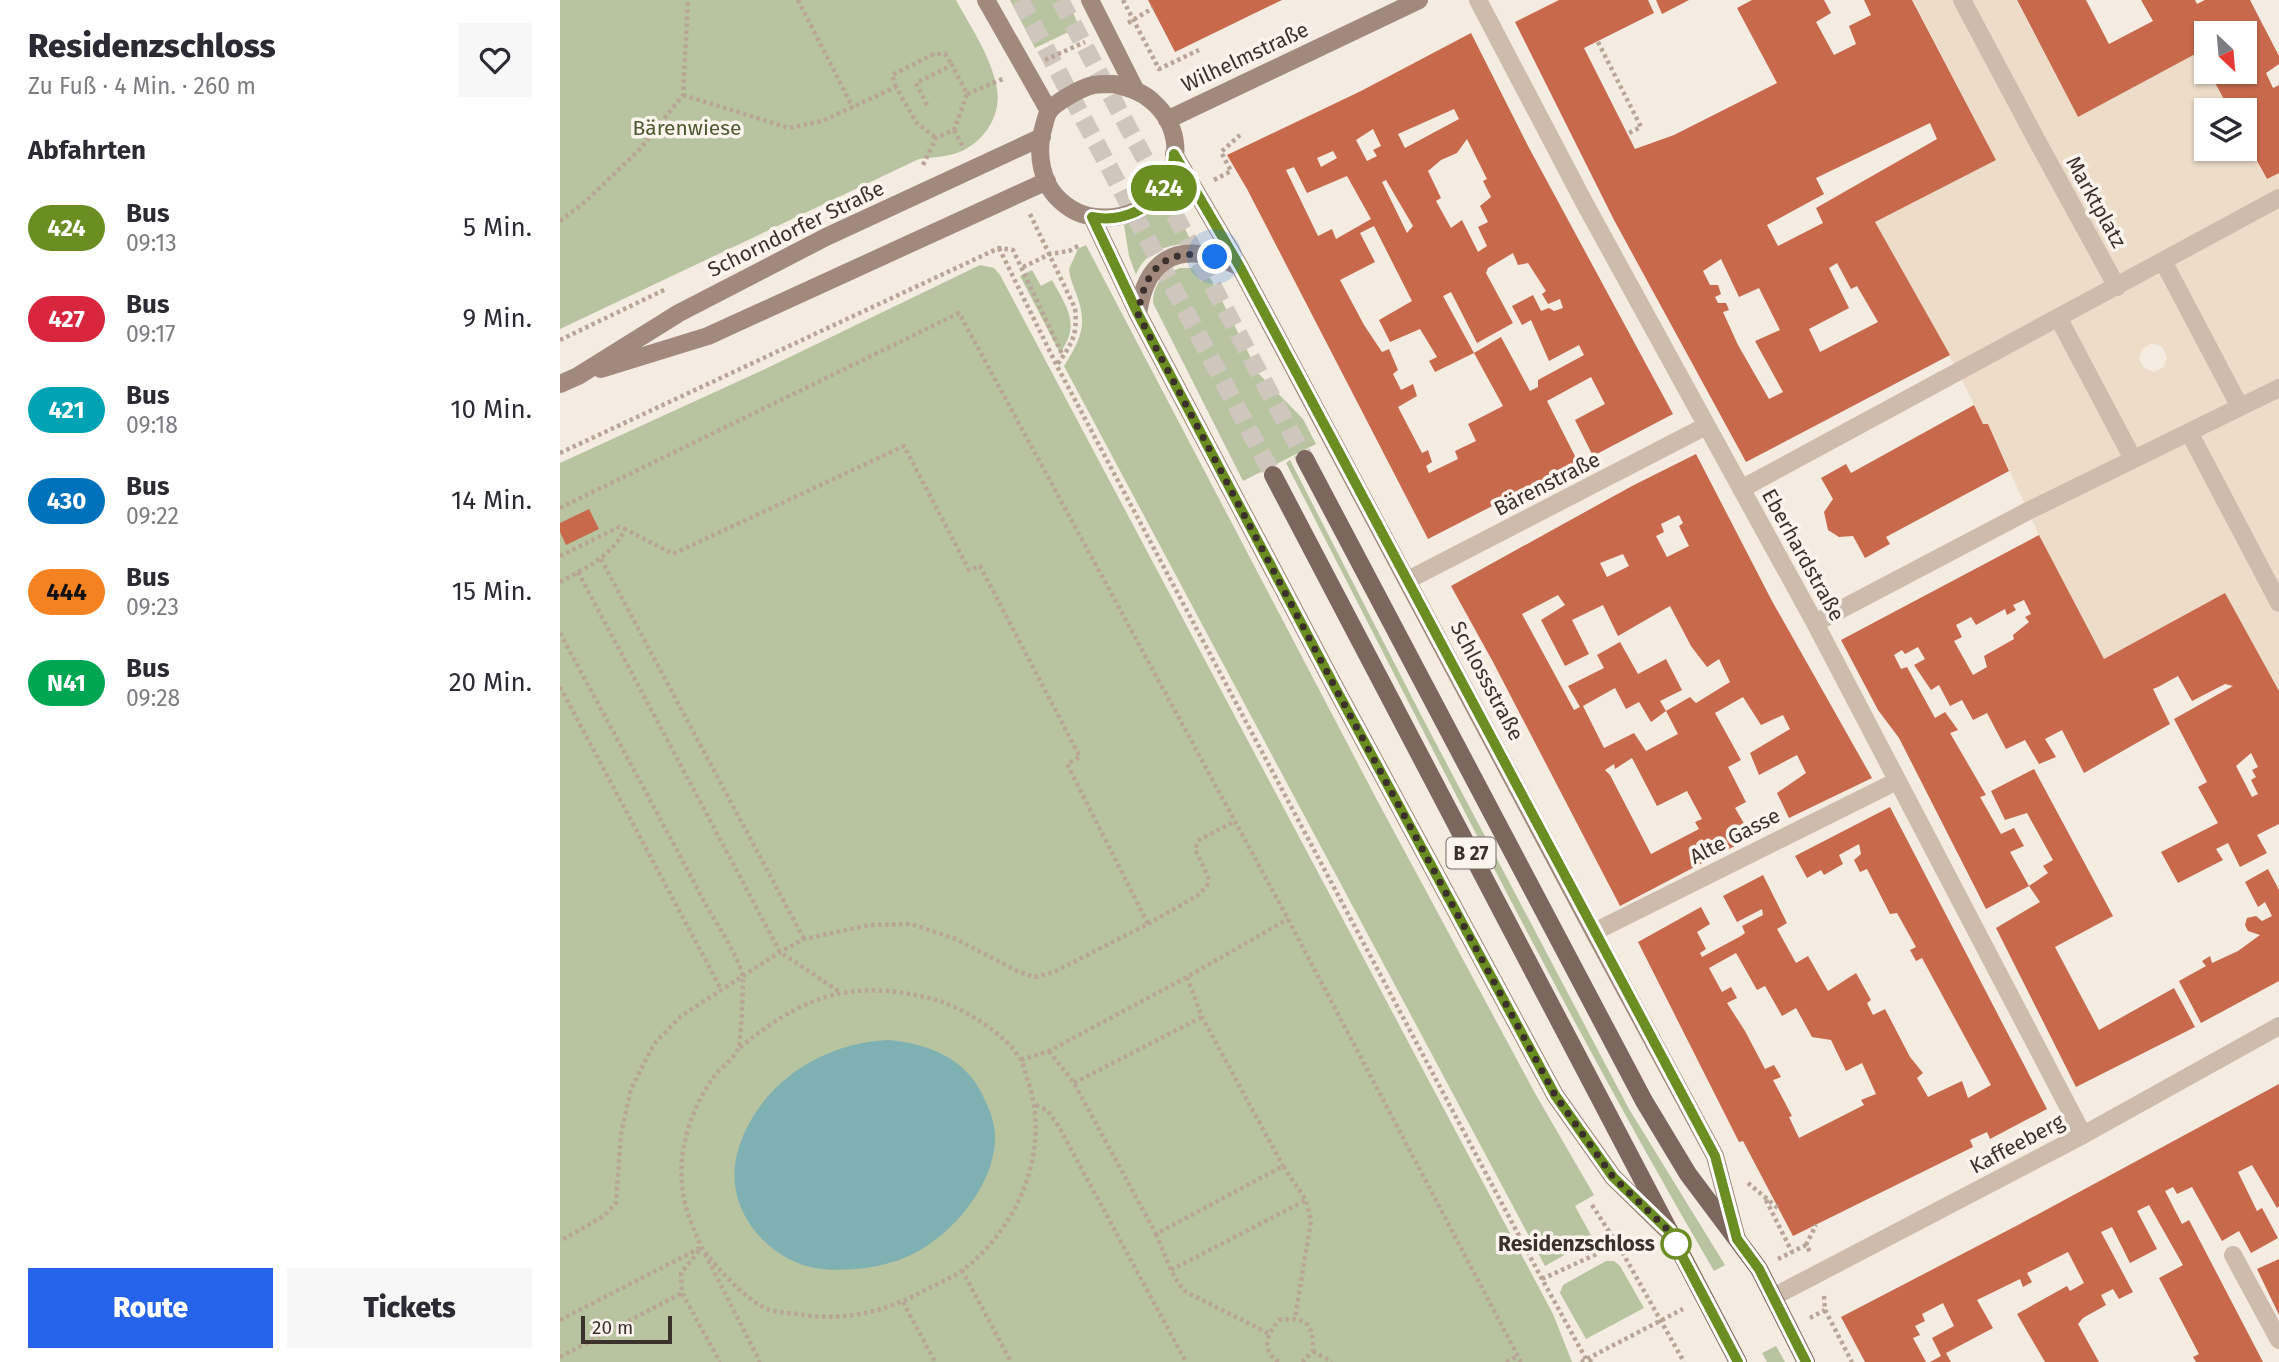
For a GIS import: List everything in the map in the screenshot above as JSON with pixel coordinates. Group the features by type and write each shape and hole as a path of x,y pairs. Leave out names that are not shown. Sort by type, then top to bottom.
{"main road":[{"path":"986,0 1049,111"},
{"path":"1090,0 1135,89"},
{"name":"Wilhelmstraße","path":"1167,120 1419,0"},
{"path":"1114,84 1135,89 1153,101 1167,120 1175,142 1174,165 1165,187 1150,205 1129,216 1106,220 1083,215 1064,204 1050,188 1041,168 1042,137 1049,111 1072,93 1092,85 1114,84"},
{"name":"Schorndorfer Straße","path":"578,376 679,313 777,262 1042,137"},
{"name":"Schlossstraße","path":"1174,154 1240,267 1715,1156 1737,1239"},
{"name":"Schorndorfer Straße","path":"560,384 708,336 1047,181"},
{"path":"1092,217 1138,314 1555,1095 1613,1177 1669,1231"},
{"path":"1138,314 1145,283 1156,267 1169,258 1190,253 1240,267"},
{"name":"Schlossstraße","path":"1305,459 1644,1101 1688,1174 1759,1269 1806,1362"},
{"name":"B 27","path":"1273,475 1738,1362"}],"street":[{"name":"Eberhardstraße","path":"1478,0 1585,204 1815,623 2083,1135"},
{"name":"Marktplatz","path":"1962,0 2117,287"},
{"path":"1741,489 2278,199"},
{"path":"2163,261 2239,407"},
{"path":"2059,319 2133,459"},
{"path":"1815,623 2028,511 2279,388"},
{"name":"Bärenstraße","path":"1408,580 1706,426"},
{"path":"2189,432 2279,603"},
{"name":"Alte Gasse","path":"1594,932 1897,781"},
{"name":"Kaffeeberg","path":"1773,1297 2083,1135 2279,1026"},
{"path":"2233,1255 2279,1340"}],"path":[{"path":"560,221 585,202 640,149 683,95 688,0"},
{"path":"798,0 853,108"},
{"path":"1123,0 1160,69 1199,50"},
{"path":"967,94 945,54 934,54 891,75 916,122 936,138 954,130 967,94 1133,21 1153,8"},
{"path":"1598,42 1640,127 1627,134"},
{"path":"928,107 916,83 952,65"},
{"path":"683,95 789,128 822,121 896,87"},
{"path":"999,248 1057,366 1584,1361 1593,1362"},
{"path":"560,453 999,248 1013,250 1063,356"},
{"path":"1023,267 1050,254 1069,251"},
{"path":"1050,254 1076,316 1074,338 1057,366"},
{"path":"560,508 959,313 1288,919 1521,1362"},
{"path":"560,556 618,527 673,554 904,446 969,570 979,566 1080,757 1067,764 1148,924"},
{"path":"560,582 601,559 620,540 625,529"},
{"path":"601,559 804,939"},
{"path":"578,572 780,952 840,992"},
{"path":"560,633 744,974 738,1049"},
{"path":"560,687 721,989"},
{"path":"560,1241 604,1216 616,1203 621,1134 631,1089 654,1044 681,1016 744,974 804,939 870,925 911,925 956,939 1019,972 1035,977 1054,972 1198,895 1207,886 1208,877 1195,849 1199,839 1235,821"},
{"path":"1021,1060 1049,1051 1288,919"},
{"path":"1187,977 1202,1017 1283,1166 1306,1200 1311,1221 1295,1318"},
{"path":"702,1247 730,1281 768,1309 821,1317 868,1314 903,1302 962,1270 989,1246 1012,1213 1034,1161 1035,1105 1021,1060 1000,1037 969,1013 934,999 881,989 840,992 804,1004 768,1025 738,1049 713,1077 695,1108 685,1138 680,1173 684,1207 702,1247 760,1362"},
{"path":"1074,1083 1202,1017"},
{"path":"1049,1051 1074,1083 1156,1234 1179,1285 1186,1292 1268,1333"},
{"path":"1035,1105 1048,1111 1059,1127 1186,1362"},
{"path":"1156,1234 1283,1166"},
{"path":"1764,1197 1792,1252"},
{"path":"1171,1270 1306,1200"},
{"path":"1592,1205 1621,1250 1684,1362"},
{"path":"1806,1244 1816,1225"},
{"path":"702,1247 681,1273 682,1293 720,1362"},
{"path":"560,1320 702,1247"},
{"path":"1542,1279 1600,1253"},
{"path":"962,1270 1011,1362"},
{"path":"560,1357 682,1293"},
{"path":"903,1302 935,1362"},
{"path":"1825,1310 1852,1362"},
{"path":"1279,1362 1267,1349 1268,1333 1279,1320 1295,1318 1306,1323 1313,1334 1312,1351 1302,1362"},
{"path":"1312,1351 1332,1362"},
{"path":"1506,1362 1518,1356"}],"green space":[{"name":"Bärenwiese","path":"560,0 956,0 993,73 998,94 995,114 986,132 962,151 919,159 560,329"},
{"path":"1010,0 1068,0 1079,27 1035,48"},
{"path":"1167,204 1180,219 1192,243 1174,245 1151,254 1136,275 1129,256 1124,225"},
{"path":"1086,245 1377,800 1536,1095 1594,1195 1575,1206 1593,1239 1545,1266 1064,366 1078,340 1082,324 1069,269 1078,249"},
{"path":"980,265 994,268 1000,275 1553,1314 1572,1362 560,1362 560,463 763,370"},
{"path":"1180,268 1194,268 1211,279 1259,374 1303,419 1316,444 1243,481 1153,303 1160,281"},
{"path":"1032,270 1041,286 1052,280 1067,308 1070,333 1060,353 1020,276"},
{"path":"1290,460 1629,1109 1725,1265 1714,1271 1602,1072 1495,870 1286,463"},
{"path":"1606,1261 1614,1261 1620,1266 1644,1308 1586,1339 1560,1293 1563,1285"},
{"path":"1776,1346 1785,1362 1767,1362 1762,1353"}],"shaded area":[{"path":"1913,0 2016,0 2078,117 2194,55 2194,84 2216,84 2223,98 2194,98 2194,161 2257,161 2266,179 2279,173 2279,691 2225,594 2104,659 2039,535 1988,424 1983,424 1959,373 1875,222 1996,160","holes":["2152,343 2162,347 2167,357 2164,367 2154,372 2144,368 2139,359 2142,349"]}],"water":[{"path":"888,1040 917,1045 944,1055 956,1062 976,1083 995,1129 993,1158 987,1175 979,1191 956,1221 915,1253 893,1262 857,1269 822,1269 797,1263 768,1245 746,1218 735,1184 734,1172 739,1147 762,1104 778,1086 797,1071 817,1058 840,1049"}],"building":[{"path":"1148,0 1282,0 1175,52"},
{"path":"1559,0 1648,0 1654,13 1584,48 1635,149 1674,135 1777,83 1737,8 1752,0 1824,0 1831,13 1816,22 1834,55 1856,44 1849,26 1871,15 1864,0 1912,0 1996,160 1875,222 1950,355 1746,462 1614,220 1515,22","holes":["1930,123 1937,139 1816,208 1823,223 1778,246 1767,225 1824,194 1816,178","1721,259 1739,297 1759,288 1780,330 1755,341 1783,392 1769,399 1738,345 1723,312 1729,310 1726,303 1718,303 1715,297 1721,294 1718,285 1710,285 1703,271","1837,263 1851,289 1857,286 1878,322 1820,352 1809,329 1849,308 1829,268"]},
{"path":"1656,0 1689,0 1662,14"},
{"path":"2017,0 2086,0 2109,44 2153,21 2141,0 2195,0 2197,4 2205,0 2250,0 2279,56 2279,64 2266,73 2273,88 2279,85 2279,173 2267,179 2257,161 2257,98 2223,98 2216,84 2258,84 2258,21 2194,21 2194,55 2078,117"},
{"path":"1471,33 1528,146 1673,414 1593,456 1575,420 1605,404 1591,377 1547,401 1578,462 1428,539 1227,155 1361,91","holes":["1454,109 1459,119 1405,148 1398,134","1373,129 1381,146 1373,150 1377,156 1367,161 1356,140","1467,139 1487,179 1483,181 1491,197 1480,206 1488,222 1478,227 1487,246 1478,252 1462,220 1451,228 1436,201 1441,198 1428,171 1441,160 1457,153","1333,151 1337,158 1321,167 1317,158","1294,167 1307,193 1347,176 1371,219 1336,239 1332,229 1318,236 1286,170","1386,180 1413,226 1407,233 1382,182","1374,226 1412,301 1379,320 1390,342 1420,329 1437,357 1429,361 1435,372 1474,353 1503,406 1468,424 1476,441 1455,451 1458,459 1429,473 1426,466 1432,462 1428,450 1422,453 1398,407 1417,396 1413,384 1401,390 1393,374 1398,370 1389,349 1382,352 1340,280 1375,262 1360,233","1513,253 1518,265 1528,263 1546,291 1542,294 1548,304 1560,299 1563,308 1541,311 1533,295 1512,306 1522,325 1531,320 1549,361 1579,345 1584,355 1538,380 1538,387 1530,391 1501,337 1474,353 1443,296 1451,292 1477,343 1513,323 1486,273 1488,268"]},
{"path":"1974,405 1983,424 1988,424 2009,471 1886,537 1890,544 1865,558 1853,536 1839,537 1828,530 1824,512 1833,499 1821,478 1846,464 1851,473"},
{"path":"1696,454 1772,601 1872,778 1789,818 1777,793 1806,773 1797,755 1759,775 1750,753 1790,729 1783,715 1761,725 1743,697 1715,713 1741,760 1728,767 1746,802 1735,808 1752,837 1620,906 1451,586 1632,486","holes":["1679,515 1683,523 1679,526 1689,546 1667,557 1656,536 1664,532 1661,524","1623,554 1629,566 1607,577 1600,563","1558,595 1565,605 1541,620 1565,666 1589,654 1572,620 1603,605 1618,636 1670,606 1691,646 1707,667 1719,659 1730,682 1696,703 1690,697 1666,711 1660,701 1682,690 1666,659 1638,674 1620,642 1597,655 1604,668 1568,686 1580,707 1574,710 1522,614","1615,688 1626,709 1639,702 1651,722 1666,711 1678,734 1646,751 1634,733 1604,748 1583,706","1632,758 1657,806 1687,791 1702,819 1695,822 1699,829 1651,854 1605,770 1614,764 1615,769"]},
{"path":"589,509 599,529 566,545 560,532 560,523"},
{"path":"2039,535 2104,659 2225,593 2279,691 2279,824 2257,835 2267,853 2240,867 2228,843 2216,849 2223,860 2178,883 2161,852 2218,823 2198,787 2207,782 2174,719 2233,686 2225,684 2192,701 2178,676 2153,689 2170,724 2084,773 2062,730 2045,739 2056,757 2039,764 2025,740 2006,749 1987,713 1973,720 1962,700 1950,706 1939,685 1931,690 1914,665 1925,659 1918,647 1905,654 1902,650 1894,655 1901,669 1907,667 1935,718 1945,712 1958,730 1950,733 1986,795 1980,797 2001,834 2014,828 2024,846 2010,852 2029,886 1986,909 1899,738 1878,710 1841,640","holes":["2024,600 2031,614 2025,617 2029,622 2013,635 2014,639 1984,656 1987,667 1973,675 1954,641 1962,637 1956,625 1971,617 1976,625 2005,609 2007,615 2016,610 2013,605","2251,753 2258,767 2252,770 2256,777 2251,780 2258,794 2252,797 2236,766"]},
{"path":"2034,769 2113,916 2055,947 2099,1030 2174,988 2195,1027 2076,1087 1996,928 2040,902 2029,886 2048,873 2043,866 2053,860 2027,813 2005,820 1991,791"},
{"path":"1890,807 2047,1109 1990,1139 1987,1132 1970,1140 1973,1147 1793,1236 1743,1141 1739,1142 1638,942 1701,907 1710,924 1697,932 1706,949 1700,953 1702,957 1741,936 1745,933 1742,926 1763,915 1762,909 1737,922 1723,896 1763,875 1787,923 1777,929 1796,963 1808,956 1828,991 1856,973 1871,1000 1867,1003 1873,1015 1885,1009 1910,1057 1923,1073 1917,1078 1928,1097 1962,1081 1968,1098 1991,1085 1922,958 1916,961 1910,950 1916,947 1897,913 1890,914 1867,869 1860,872 1854,860 1861,854 1859,844 1839,855 1843,864 1824,875 1821,870 1807,878 1795,856","holes":["1736,953 1757,990 1765,986 1782,1016 1796,1008 1812,1037 1831,1040 1846,1071 1862,1063 1876,1094 1861,1100 1864,1105 1799,1138 1789,1117 1792,1116 1773,1080 1781,1077 1774,1065 1765,1069 1727,1003 1737,998 1731,987 1722,992 1709,968"]},
{"path":"2268,869 2279,890 2279,981 2201,1023 2179,981 2206,966 2202,961 2210,956 2212,963 2238,951 2260,935 2248,931 2245,925 2247,918 2256,916 2262,921 2272,916 2265,902 2258,907 2245,882"},
{"path":"2279,1084 2279,1206 2277,1208 2252,1165 2238,1172 2257,1211 2262,1208 2278,1238 2251,1253 2239,1231 2222,1241 2192,1187 2177,1194 2173,1187 2165,1191 2182,1224 2189,1220 2263,1362 2196,1362 2193,1357 2199,1354 2159,1278 2183,1265 2149,1205 2137,1211 2157,1249 2130,1263 2112,1227 2101,1232 2133,1292 2119,1299 2113,1289 2101,1295 2106,1305 2083,1318 2078,1324 2099,1362 2045,1362 2017,1314 2067,1286 2070,1291 2084,1283 2068,1252 2027,1273 2032,1282 2023,1287 2020,1279 1977,1300 1993,1328 1946,1353 1951,1362 1930,1362 1941,1356 1932,1338 1954,1326 1943,1303 1922,1314 1925,1321 1915,1326 1920,1335 1913,1338 1926,1362 1865,1362 1841,1317"},
{"path":"2279,1259 2279,1315 2257,1269"}],"tunnel":[{"path":"1020,0 1273,475"},
{"path":"1060,0 1305,459"}],"bus line":[{"name":"424","path":"1738,1362 1669,1231 1613,1177 1555,1095 1138,314 1092,217 1106,220 1129,216 1150,205 1165,187 1174,165 1174,154 1240,267 1715,1156 1737,1239 1759,1269 1806,1362"}],"place":[{"name":"Residenzschloss","path":"1676,1244"}],"route":[{"path":"1215,257 1190,253 1169,258 1156,267 1145,283 1138,314 1555,1095 1613,1177 1669,1231 1678,1248 1676,1244"}]}
